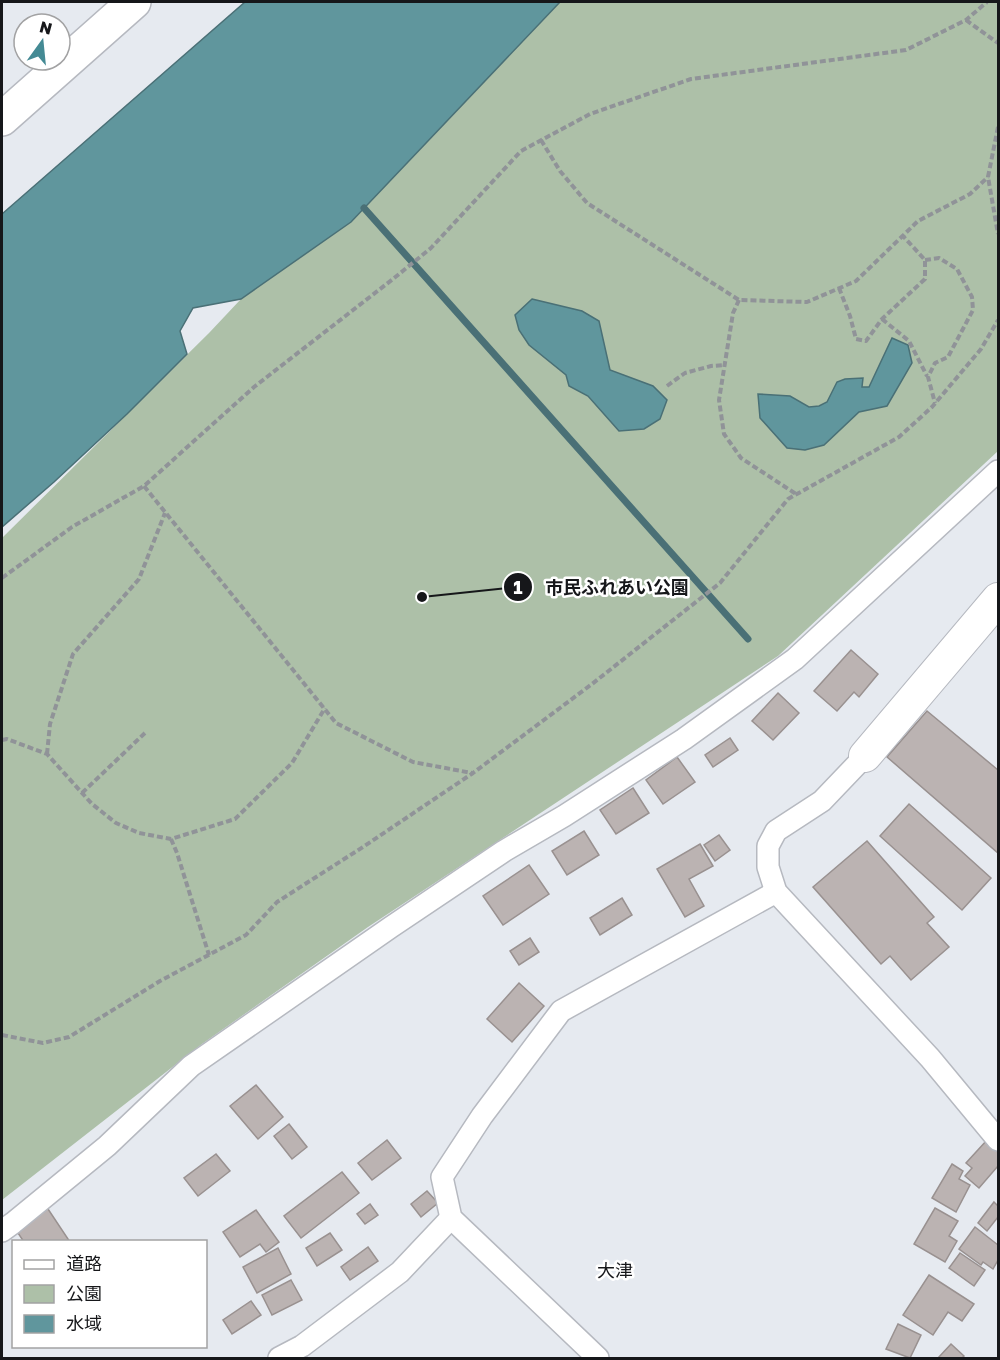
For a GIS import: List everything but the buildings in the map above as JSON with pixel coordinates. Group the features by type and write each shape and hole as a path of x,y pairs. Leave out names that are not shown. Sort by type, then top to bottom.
{"main road":[{"path":"2,118 134,2"}],"street":[{"path":"2,1231 107,1146 191,1066 391,927 504,852 684,739 795,659 998,473"},
{"path":"999,600 865,756 822,801 776,831 768,846 768,867 776,892 930,1058 999,1140"},
{"path":"598,1359 451,1218 442,1177 482,1116 561,1011 776,892"},
{"path":"279,1359 302,1346 400,1272 451,1218"}],"path":[{"path":"2,578 72,527 144,486 254,387 431,248 521,151 590,114 691,79 906,50 966,20 987,2"},
{"path":"966,20 999,43"},
{"path":"999,127 988,177 999,234"},
{"path":"541,140 560,171 587,203 739,300 807,302 856,281 918,221 970,194 988,177"},
{"path":"839,288 856,339 866,341 882,319 925,279 925,260 903,236"},
{"path":"925,260 939,258 957,269 972,297 973,310 948,357 935,363 928,377"},
{"path":"739,300 733,313 719,400 724,434 741,458 796,494"},
{"path":"882,319 909,341 928,377 935,403"},
{"path":"2,1035 43,1043 69,1037 160,981 246,935 277,902 363,848 473,773 592,684 720,583 788,499 899,437 935,403 981,349 999,320"},
{"path":"667,386 685,373 725,365"},
{"path":"144,486 336,723 413,762 473,773"},
{"path":"46,753 50,724 73,654 139,579 165,512"},
{"path":"2,740 7,739 46,753 92,804 117,823 139,833 171,839 235,819 292,764 324,708"},
{"path":"82,793 147,731"},
{"path":"171,839 208,955"}],"green space":[{"path":"560,2 998,2 998,451 778,656 368,927 202,1044 2,1200 2,538 241,299 351,222"}],"water":[{"path":"245,2 560,2 351,222 241,299 193,308 180,331 187,354 127,414 2,527 2,214"},
{"path":"532,299 582,311 599,321 610,370 653,386 667,400 660,419 644,429 619,431 588,396 569,386 566,375 529,345 519,330 515,315"},
{"path":"892,338 908,345 912,363 887,406 859,412 824,445 805,450 787,448 760,418 758,394 790,396 809,407 827,402 837,382 845,379 863,378 862,387 869,387"}],"waterway":[{"path":"364,208 748,639"}],"place":[{"name":"市民ふれあい公園","path":"422,597"}],"district":[{"name":"大津","path":"615,1271"}]}
